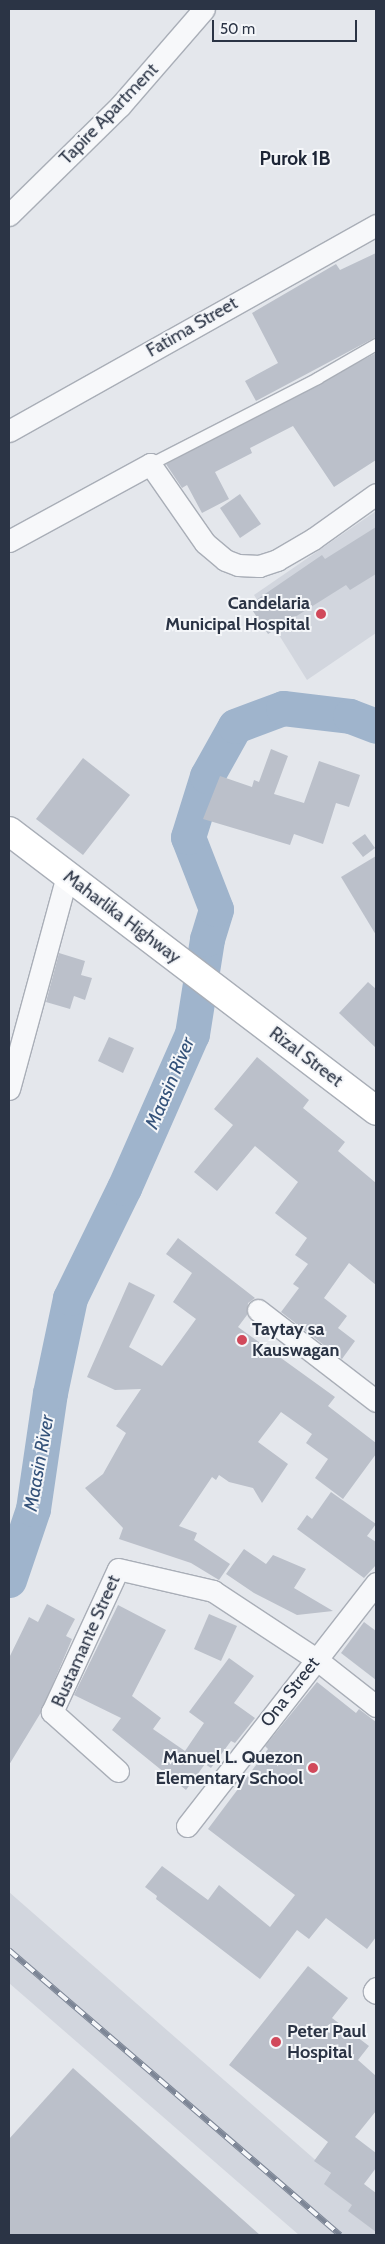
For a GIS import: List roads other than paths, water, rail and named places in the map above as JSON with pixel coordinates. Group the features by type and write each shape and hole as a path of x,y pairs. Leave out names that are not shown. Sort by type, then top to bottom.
{"main road":[{"name":"Maharlika Highway","path":"9,831 235,1003"},
{"name":"Rizal Street","path":"235,1003 376,1111"}],"street":[{"name":"Tapire Apartment","path":"9,215 120,106 204,9"},
{"name":"Fatima Street","path":"9,430 376,225"},
{"path":"9,541 150,464 205,543 219,556 238,565 259,566 277,560 313,540 376,494"},
{"path":"9,1089 67,876"},
{"path":"258,1310 376,1401"},
{"name":"Bustamante Street","path":"118,1771 52,1712 118,1569 213,1591 316,1659 376,1706"},
{"name":"Ona Street","path":"187,1826 376,1582"}],"lane":[{"path":"150,464 317,378 376,344"}],"waterway":[{"name":"Maasin River","path":"9,1580 33,1509 50,1393 70,1298 124,1188 192,1034 207,939 216,909 188,837 207,776 235,726 283,708 350,716 376,726"}],"railway":[{"path":"9,1950 340,2235"}],"place":[{"name":"Candelaria Municipal Hospital","path":"321,614"},
{"name":"Taytay sa Kauswagan","path":"242,1340"},
{"name":"Manuel L. Quezon Elementary School","path":"313,1768"},
{"name":"Peter Paul Hospital","path":"276,2042"}],"district":[{"name":"Purok 1B","path":"295,159"}]}
